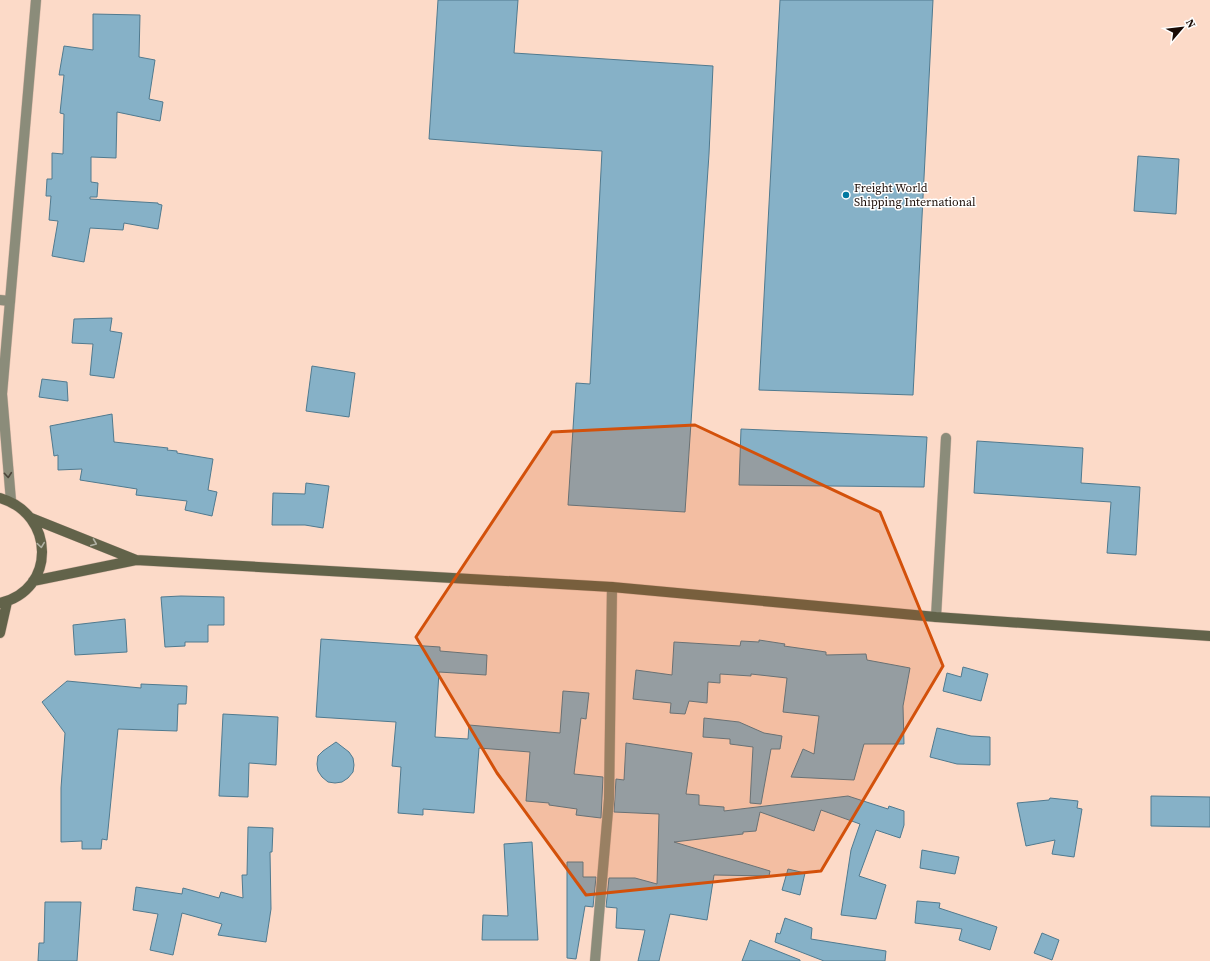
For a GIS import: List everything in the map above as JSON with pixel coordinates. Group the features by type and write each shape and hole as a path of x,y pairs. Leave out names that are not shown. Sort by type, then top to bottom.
{"main road":[{"path":"0,498 11,501 22,508 31,518 39,533 42,550 40,566 33,581 22,594 3,602 0,633"},
{"path":"31,518 136,560"},
{"path":"33,581 136,560 612,587 936,617 1210,636"}],"street":[{"path":"11,501 1,396 5,301 36,0"},
{"path":"936,617 946,438"},
{"path":"595,961 609,799 612,587"}],"highlighted area":[{"path":"695,425 880,512 943,666 821,871 586,895 497,773 416,637 552,432"}],"building":[{"path":"438,0 518,0 514,53 713,66 709,154 685,512 568,505 576,383 590,384 602,151 429,139"},
{"name":"Freight World Shipping International","path":"780,0 933,0 913,395 759,390"},
{"path":"93,14 140,15 139,57 155,60 149,99 163,102 160,121 117,112 116,158 91,157 91,182 98,183 97,197 90,197 90,199 158,203 162,205 158,229 124,223 123,230 90,228 84,262 52,256 58,221 49,220 51,196 46,196 47,179 52,179 52,153 63,154 64,114 60,113 64,75 59,75 64,46 93,50"},
{"path":"1138,156 1179,159 1176,214 1134,211"},
{"path":"112,318 110,331 122,333 114,378 90,375 93,344 72,343 74,319"},
{"path":"312,366 355,373 349,417 306,411"},
{"path":"42,379 67,382 68,401 39,397"},
{"path":"112,414 114,442 168,448 167,450 177,451 177,453 213,459 208,490 217,492 212,516 185,510 187,501 136,495 137,489 80,480 82,469 58,470 58,455 54,456 50,426"},
{"path":"741,429 927,437 924,487 739,485"},
{"path":"977,441 1083,448 1081,483 1140,487 1136,555 1107,553 1111,502 974,493"},
{"path":"306,483 329,486 323,528 305,525 272,525 273,493 305,494"},
{"path":"161,597 224,597 224,625 208,625 208,642 185,642 185,646 165,647"},
{"path":"125,619 127,652 75,655 73,625"},
{"path":"321,639 440,647 440,651 487,655 486,675 439,672 435,737 468,739 469,725 560,733 563,691 589,693 586,719 581,718 574,774 603,777 601,818 576,815 577,809 549,805 549,803 526,801 530,752 479,748 474,813 423,809 423,815 398,813 401,767 392,766 396,722 316,717"},
{"path":"759,640 785,644 784,646 826,652 826,655 866,654 867,660 910,668 903,706 904,744 864,744 854,780 791,777 803,749 814,754 819,716 783,712 787,678 751,674 751,676 720,674 720,683 708,682 707,703 689,701 685,714 670,713 671,703 633,699 636,670 672,675 674,642 740,646 741,641 759,642"},
{"path":"963,667 988,674 981,701 943,691 947,673 961,677"},
{"path":"67,681 141,688 141,684 187,686 186,704 178,704 177,731 118,729 107,840 102,839 101,849 82,849 82,841 61,842 61,788 65,733 42,702"},
{"path":"223,714 278,717 276,765 249,763 248,797 219,796"},
{"path":"704,718 739,722 764,733 782,736 780,749 771,749 761,804 750,803 753,747 730,744 730,739 703,737"},
{"path":"937,728 971,736 990,737 990,765 957,764 930,757"},
{"path":"336,742 349,752 353,758 354,765 353,772 348,778 342,782 335,783 328,782 322,777 318,771 317,764 318,756"},
{"path":"626,743 692,753 686,794 699,795 699,805 724,807 724,811 848,796 888,809 889,806 904,811 904,825 900,838 876,830 859,876 886,885 876,919 841,915 851,850 860,824 821,810 814,831 760,812 756,831 743,832 743,834 674,842 770,871 769,876 714,875 707,920 670,914 659,961 638,961 645,930 616,928 617,908 606,907 609,878 635,878 657,884 659,814 614,812 616,779 624,780"},
{"path":"1151,796 1210,797 1210,827 1151,826"},
{"path":"1050,798 1078,801 1077,808 1082,809 1074,857 1052,854 1055,840 1026,846 1017,803 1049,800"},
{"path":"248,827 273,828 272,852 270,852 271,909 266,942 218,935 222,924 182,913 173,955 150,950 158,914 133,910 136,887 182,894 183,888 219,898 221,892 243,898 242,875 247,875"},
{"path":"532,842 538,940 482,940 483,915 508,916 504,844"},
{"path":"922,850 959,857 955,874 920,868"},
{"path":"567,862 583,862 583,877 596,877 593,907 585,906 576,959 567,958"},
{"path":"788,869 805,873 800,895 782,890"},
{"path":"917,901 940,903 939,908 997,927 990,950 959,940 962,929 915,923"},
{"path":"45,902 81,902 77,961 38,961 39,943 44,943"},
{"path":"785,918 812,928 811,939 886,951 885,961 824,961 775,942 777,933 780,934"},
{"path":"1042,933 1059,940 1052,960 1034,953"},
{"path":"750,940 800,960 800,961 742,961"}],"place":[{"name":"Freight World Shipping International","path":"846,195"}]}
